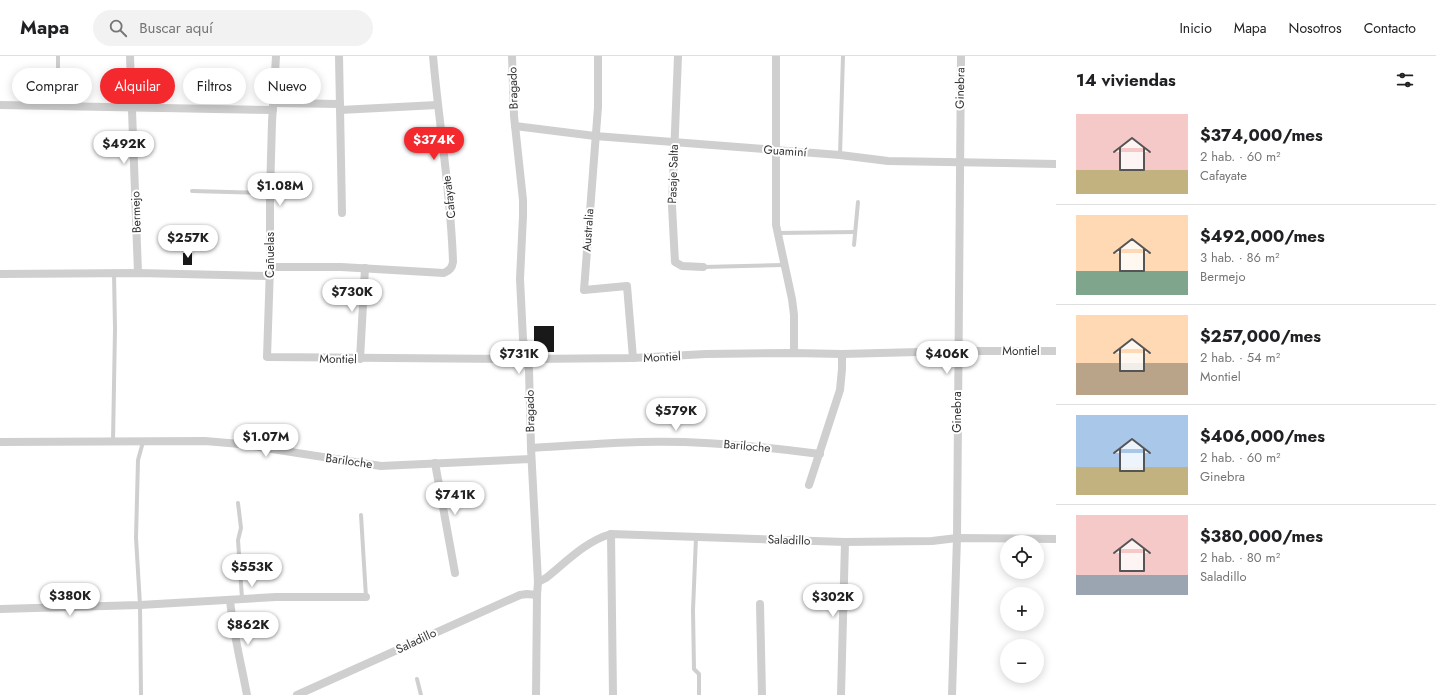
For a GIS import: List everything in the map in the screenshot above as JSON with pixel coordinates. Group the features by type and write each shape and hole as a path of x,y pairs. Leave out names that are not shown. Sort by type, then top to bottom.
{"street":[{"name":"Bermejo","path":"130,56 138,272"},
{"name":"Cañuelas","path":"267,357 270,276 270,193 276,56"},
{"path":"339,56 342,213"},
{"name":"Cafayate","path":"365,268 444,273 449,271 452,267 452,223 437,105 433,56"},
{"name":"Bragado","path":"512,56 515,126 523,200 520,279 523,339 529,370 531,459 538,582 536,595 536,695"},
{"name":"Australia","path":"598,56 598,107 584,290 627,286 633,358"},
{"name":"Pasaje Salta","path":"678,56 672,206 675,262 682,266 703,267"},
{"path":"776,56 775,212 783,265 792,299 794,315 794,353"},
{"name":"Ginebra","path":"952,695 957,538 961,56"},
{"path":"0,106 132,108 437,105"},
{"name":"Guaminí","path":"515,126 595,136 840,155 888,161 1056,164"},
{"path":"270,267 365,268 360,359"},
{"path":"0,274 138,272 270,276"},
{"name":"Montiel","path":"267,357 360,359 526,359 633,358 706,354 1056,351"},
{"path":"809,485 840,390 842,354"},
{"name":"Bariloche","path":"0,442 143,442 186,440 229,443 381,466 531,459"},
{"name":"Bariloche","path":"531,448 641,442 681,442 727,444 820,454"},
{"path":"436,463 455,573"},
{"path":"611,534 613,695"},
{"name":"Saladillo","path":"538,582 546,578 591,542 600,537 611,534 845,542 932,541 957,538 1056,539"},
{"path":"841,695 845,542"},
{"name":"Saladillo","path":"297,695 520,595 536,595"},
{"path":"0,609 140,605 242,598 366,597"},
{"path":"230,600 233,630 240,655 247,695"},
{"path":"760,604 762,695"}],"lane":[{"path":"58,56 58,106"},
{"path":"840,155 843,56"},
{"path":"192,191 270,193"},
{"path":"854,245 858,202"},
{"path":"778,233 855,232"},
{"path":"703,267 783,265"},
{"path":"113,442 114,273"},
{"path":"141,695 140,605 136,538 138,460 143,442"},
{"path":"238,503 241,528 238,540 242,598"},
{"path":"360,515 366,597"},
{"path":"696,537 693,625 694,669 699,674 699,695"},
{"path":"417,679 421,695"}],"building":[{"path":"183,253 192,253 192,265 183,265"},
{"path":"534,326 554,326 554,352 534,352"}]}
